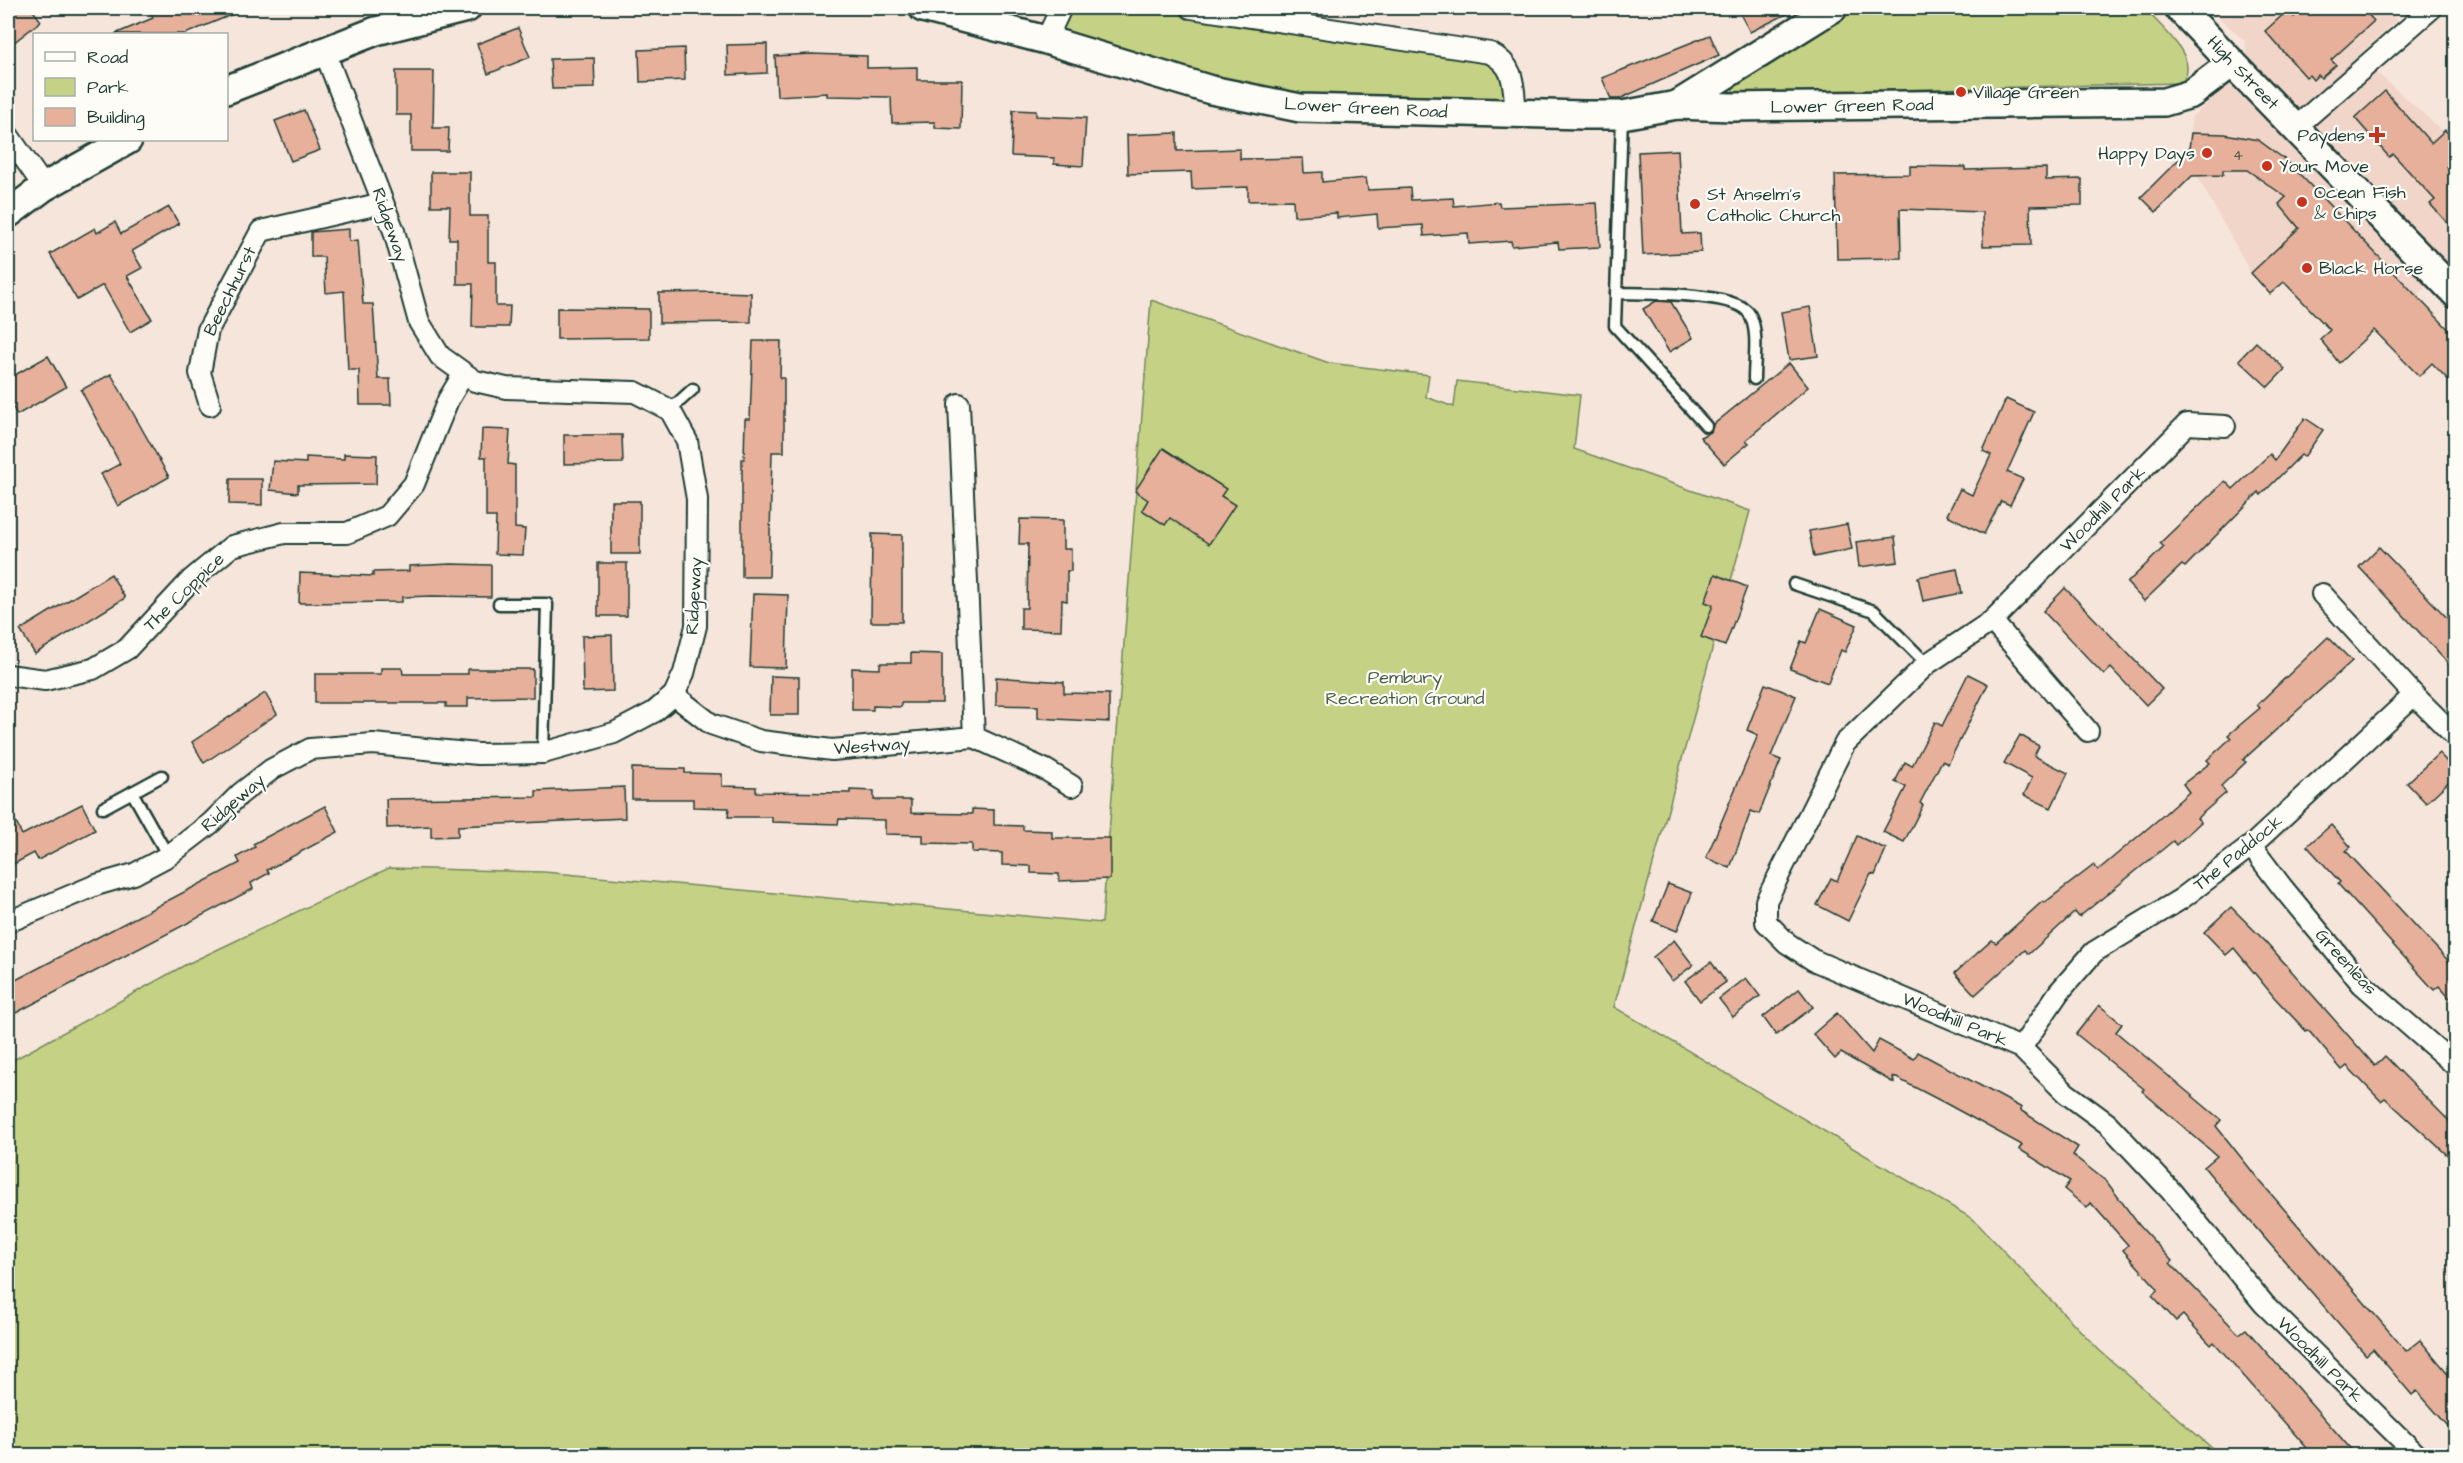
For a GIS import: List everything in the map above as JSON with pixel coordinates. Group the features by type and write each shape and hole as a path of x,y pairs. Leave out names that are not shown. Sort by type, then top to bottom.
{"street":[{"path":"228,89 376,31 467,8"},
{"name":"Lower Green Road","path":"923,8 1046,40 1211,90 1300,108 1516,115 1622,115 1677,105 1732,107 2164,102 2191,94 2232,63"},
{"path":"1046,40 1061,8"},
{"path":"1191,8 1281,15 1490,53 1502,59 1511,71 1516,115"},
{"name":"Lower Green Road","path":"1677,105 1833,8"},
{"name":"High Street","path":"2179,8 2449,283"},
{"path":"2296,127 2432,8"},
{"name":"Ridgeway","path":"8,922 96,885 134,874 168,856 211,824 240,794 272,770 310,749 373,744 478,754 543,753 614,733 654,712 674,695 684,673 696,626 697,499 687,441 670,410 635,392 506,388 475,381 463,375 441,356 419,322 394,231 324,50"},
{"path":"8,135 44,187"},
{"path":"8,214 44,187 126,141"},
{"name":"Beechhurst","path":"210,405 200,373 208,330 261,231 383,203"},
{"name":"The Coppice","path":"8,675 45,680 93,669 127,649 191,580 232,546 284,533 347,532 387,516 414,484 448,400 463,375"},
{"path":"959,404 974,737"},
{"name":"Woodhill Park","path":"2225,426 2187,424 1992,621 1927,664 1845,743 1766,901 1766,922 1786,943 1814,960 2021,1048 2066,1093 2108,1124 2170,1191 2264,1304 2418,1455"},
{"path":"2322,594 2456,737"},
{"path":"1992,621 2088,731"},
{"name":"The Paddock","path":"2021,1048 2059,992 2094,952 2181,899 2252,846 2414,694"},
{"name":"Westway","path":"674,695 711,724 761,741 832,750 974,737 1046,770 1072,786"},
{"name":"Greenleas","path":"2252,846 2282,887 2362,984 2456,1066"}],"lane":[{"path":"1622,115 1615,326 1706,426"},
{"path":"1616,293 1717,298 1740,304 1749,312 1755,330 1754,379"},
{"path":"670,410 693,389"},
{"path":"1794,584 1874,611 1927,664"},
{"path":"499,604 547,604 543,753"},
{"path":"103,808 162,776"},
{"path":"132,792 168,856"}],"shaded area":[{"path":"2208,8 2385,8 2397,20 2358,56 2455,142 2455,265 2453,263 2395,315 2354,272 2311,311 2284,282 2270,294 2251,273 2197,176 2186,163 2192,117 2248,64 2245,41"}],"green space":[{"path":"1061,8 1191,8 1502,59 1516,115 1300,108 1046,40"},
{"name":"Village Green","path":"1858,8 2144,8 2177,44 2187,64 2186,74 2181,83 1734,94 1731,82"},
{"name":"Pembury Recreation Ground","path":"1151,300 1329,363 1429,375 1426,397 1454,407 1457,381 1580,395 1574,449 1750,511 1614,1007 1973,1219 2099,1350 2220,1455 8,1455 8,1063 185,965 389,868 544,872 1102,923"}],"building":[{"path":"8,8 31,8 41,21 8,47"},
{"path":"149,8 248,8 187,33 117,33 153,18"},
{"path":"1737,8 1799,8 1750,32"},
{"path":"2304,8 2362,8 2374,21 2331,60 2336,65 2321,78 2318,75 2313,80 2309,75 2306,77 2265,31 2288,10 2294,17"},
{"path":"518,28 530,57 488,74 477,44"},
{"path":"1710,35 1719,55 1619,99 1611,99 1602,78"},
{"path":"767,44 767,73 728,75 727,45"},
{"path":"684,48 685,80 640,82 639,50"},
{"path":"811,54 867,56 867,68 917,67 917,80 962,80 961,129 935,128 935,122 892,123 891,97 827,96 827,93 777,96 775,56"},
{"path":"594,58 595,88 552,89 550,59"},
{"path":"396,71 434,71 433,128 449,128 448,151 411,151 411,115 396,115"},
{"path":"2385,91 2431,143 2445,130 2456,142 2456,158 2447,166 2456,176 2456,232 2430,204 2435,200 2393,154 2389,157 2355,118"},
{"path":"304,110 320,150 291,161 275,121"},
{"path":"1013,110 1036,111 1036,116 1086,118 1083,166 1054,164 1054,158 1011,156"},
{"path":"1177,133 1177,151 1240,149 1240,159 1303,158 1304,173 1322,172 1322,182 1366,178 1368,190 1410,188 1411,200 1453,198 1454,206 1499,202 1500,207 1597,203 1600,247 1559,249 1558,242 1512,246 1511,241 1469,244 1468,233 1424,236 1423,225 1378,228 1377,214 1337,218 1337,213 1294,216 1293,200 1248,201 1248,187 1192,189 1191,172 1128,174 1127,135"},
{"path":"2191,133 2225,134 2258,140 2287,161 2456,337 2456,388 2432,363 2419,376 2374,330 2339,363 2320,339 2330,330 2284,282 2270,294 2251,273 2299,228 2279,204 2286,197 2247,170 2223,170 2223,175 2192,176 2156,212 2141,197 2189,149"},
{"path":"1678,150 1682,234 1700,233 1701,252 1643,255 1638,152"},
{"path":"1910,166 1965,167 1965,170 2046,168 2046,180 2082,179 2082,205 2030,206 2031,245 1983,246 1982,212 1900,209 1901,258 1837,259 1835,175 1910,174"},
{"path":"431,172 470,172 470,216 488,216 488,262 496,262 496,306 510,306 509,327 472,327 473,284 457,284 457,239 449,239 450,206 431,206"},
{"path":"169,207 179,224 132,251 142,268 127,276 152,319 130,332 103,285 77,300 50,254 95,228 97,233 115,222 121,234"},
{"path":"349,229 349,241 358,240 363,304 373,304 378,379 390,379 391,405 360,405 359,370 348,370 344,291 326,293 324,257 311,257 311,232"},
{"path":"659,293 751,293 751,322 659,323"},
{"path":"1656,301 1671,302 1693,338 1669,352 1643,309"},
{"path":"1810,307 1818,356 1789,360 1781,312"},
{"path":"557,308 649,309 649,338 557,339"},
{"path":"753,341 781,341 780,378 784,378 784,452 772,452 769,577 742,577 742,459 744,459 745,419 750,419"},
{"path":"2256,342 2285,369 2268,387 2239,360"},
{"path":"48,356 66,387 17,415 8,398 8,379"},
{"path":"1789,363 1808,387 1746,440 1749,443 1724,464 1700,437 1711,432 1713,425"},
{"path":"111,374 169,477 118,506 101,474 120,464 81,390"},
{"path":"2006,399 2034,412 2007,472 2023,479 2010,505 2001,501 1984,534 1947,515 1960,489 1972,495 1991,455 1983,451"},
{"path":"2305,418 2323,430 2304,457 2301,455 2261,495 2259,492 2185,567 2182,565 2144,601 2127,583 2164,547 2160,543 2225,481 2233,489 2270,454 2275,460"},
{"path":"482,429 510,430 508,464 515,465 515,528 525,529 523,555 495,554 496,517 486,517 486,457 481,457"},
{"path":"564,435 622,435 623,463 564,464"},
{"path":"1163,448 1226,489 1221,496 1235,505 1209,544 1170,518 1165,525 1142,510 1148,500 1135,491"},
{"path":"344,454 377,455 376,484 298,485 298,493 270,490 273,461 306,463 306,457 344,459"},
{"path":"230,479 262,479 262,505 229,504"},
{"path":"611,501 640,501 640,554 611,554"},
{"path":"1020,519 1063,520 1063,549 1071,549 1071,571 1067,571 1067,601 1062,600 1061,630 1021,629 1021,608 1027,608 1028,544 1019,544"},
{"path":"1847,524 1852,549 1814,557 1809,531"},
{"path":"872,534 902,535 902,622 871,622"},
{"path":"1895,537 1898,562 1859,567 1856,542"},
{"path":"2379,547 2456,627 2456,672 2359,567"},
{"path":"598,563 627,563 627,616 598,616"},
{"path":"491,565 491,597 432,596 402,597 402,602 299,603 300,573 373,576 373,572 409,571 409,566"},
{"path":"1957,569 1962,593 1923,601 1918,577"},
{"path":"111,574 125,598 35,654 20,630"},
{"path":"1715,574 1747,587 1725,646 1701,637 1713,605 1705,602"},
{"path":"2065,588 2162,689 2146,705 2111,668 2104,675 2043,611"},
{"path":"753,594 788,595 786,668 750,667"},
{"path":"1820,609 1857,625 1845,652 1841,650 1828,683 1790,669 1801,641 1806,643"},
{"path":"612,635 613,691 583,692 582,636"},
{"path":"2328,637 2352,661 2243,760 2246,762 2221,786 2226,793 2197,818 2201,822 2176,845 2173,841 2079,917 2075,912 2029,954 2025,950 1975,995 1955,973 1992,940 1996,943 2043,901 2044,903 2094,865 2098,870 2189,792 2183,784 2210,763 2207,760 2231,738 2228,735 2260,708 2257,705"},
{"path":"911,653 942,654 942,703 901,703 901,707 873,706 873,710 852,710 852,668 880,669 880,663 911,663"},
{"path":"381,668 402,668 403,674 468,674 468,669 533,669 533,697 468,698 468,707 446,707 446,703 315,703 315,674 381,674"},
{"path":"1968,674 1988,684 1948,764 1942,761 1920,803 1923,805 1904,842 1883,832 1906,787 1895,782 1905,762 1912,766 1935,722 1942,726"},
{"path":"771,676 799,677 799,715 770,715"},
{"path":"996,677 1064,682 1064,693 1109,694 1109,722 1038,718 1038,706 996,705"},
{"path":"1765,684 1796,696 1771,756 1781,760 1759,814 1751,811 1730,868 1706,858 1758,735 1747,730"},
{"path":"265,693 277,714 204,763 192,742"},
{"path":"2020,735 2039,746 2034,756 2068,773 2051,808 2024,795 2032,778 2004,763"},
{"path":"2439,753 2456,772 2456,775 2426,803 2407,783"},
{"path":"632,768 685,769 685,773 722,774 722,786 756,787 756,792 874,791 874,800 911,800 911,813 972,814 972,809 994,810 994,825 1023,826 1023,830 1052,831 1052,838 1110,838 1110,879 1059,881 1059,874 1031,873 1031,866 1002,865 1002,853 972,852 972,844 923,843 923,835 885,834 885,820 839,819 838,824 772,822 772,817 728,817 729,808 693,807 693,799 632,799"},
{"path":"624,787 625,818 458,826 458,836 431,837 431,826 387,828 386,799 536,797 536,791"},
{"path":"82,804 95,830 38,860 34,853 8,867 8,806 22,835"},
{"path":"325,806 338,832 267,870 269,873 251,883 253,889 8,1017 8,984 240,863 237,857 255,847 253,844"},
{"path":"2331,825 2351,847 2346,851 2456,969 2456,1005 2439,986 2434,990 2338,884 2340,882 2307,846"},
{"path":"1857,836 1886,849 1875,875 1871,874 1848,921 1817,905 1831,878 1837,881"},
{"path":"1668,884 1692,893 1677,931 1653,921"},
{"path":"2231,907 2266,942 2375,1066 2385,1056 2456,1128 2456,1163 2385,1098 2381,1101 2347,1066 2342,1070 2308,1030 2306,1031 2274,997 2234,948 2226,955 2204,932"},
{"path":"1674,940 1693,965 1672,981 1653,957"},
{"path":"1711,962 1726,982 1700,1001 1685,981"},
{"path":"1746,978 1760,996 1733,1017 1719,999"},
{"path":"1799,989 1813,1007 1776,1035 1763,1017"},
{"path":"2099,1005 2122,1024 2116,1032 2221,1120 2216,1126 2259,1180 2406,1351 2420,1340 2456,1383 2456,1435 2417,1391 2412,1395 2373,1349 2366,1355 2224,1191 2204,1167 2217,1156 2142,1091 2144,1089 2076,1034"},
{"path":"1837,1013 1872,1053 1879,1040 1914,1059 1918,1052 2022,1108 2020,1110 2078,1147 2073,1155 2107,1182 2139,1225 2172,1261 2170,1263 2239,1334 2246,1329 2356,1455 2313,1455 2214,1342 2211,1345 2183,1315 2176,1321 2152,1295 2158,1289 2123,1250 2128,1245 2091,1203 2087,1208 2064,1189 2070,1181 2019,1149 2022,1145 1893,1076 1894,1083 1841,1053 1835,1059 1813,1034"}],"place":[{"name":"Village Green","path":"1961,92"},
{"name":"Paydens","path":"2377,135"},
{"name":"Happy Days","path":"2207,153"},
{"name":"Your Move","path":"2267,166"},
{"name":"Ocean Fish & Chips","path":"2302,202"},
{"name":"St Anselm's Catholic Church","path":"1695,204"},
{"name":"Black Horse","path":"2307,268"}]}
